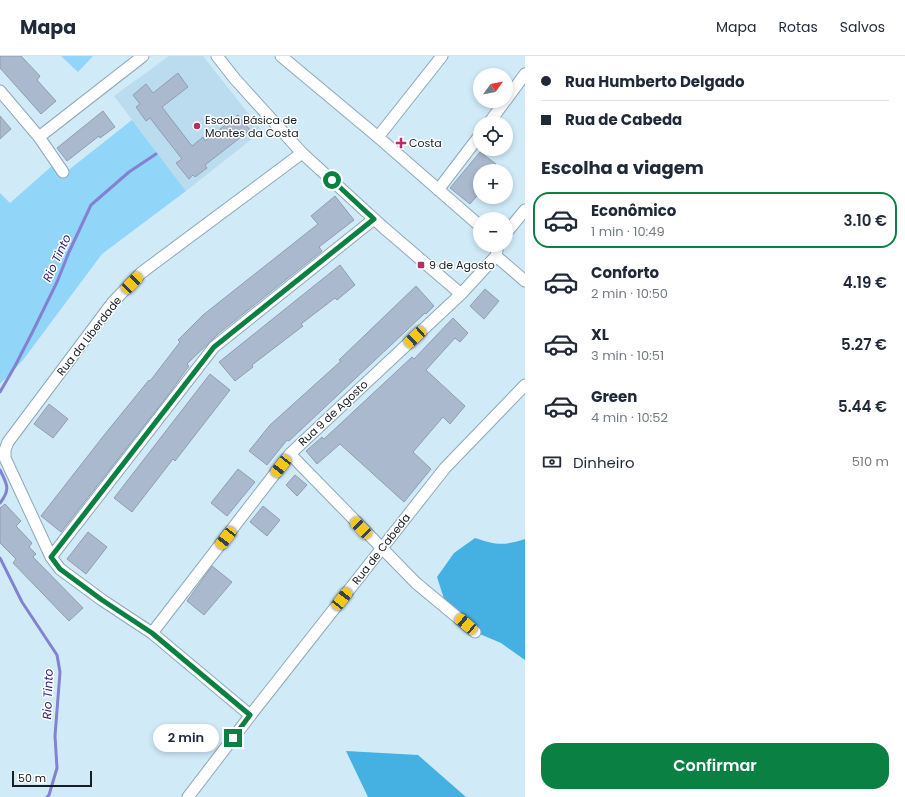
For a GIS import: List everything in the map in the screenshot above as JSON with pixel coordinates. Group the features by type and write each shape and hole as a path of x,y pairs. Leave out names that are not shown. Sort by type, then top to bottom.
{"street":[{"path":"39,137 143,56"},
{"path":"217,56 234,79 302,153 374,219 461,294"},
{"path":"281,56 378,137 473,220"},
{"path":"378,137 442,56"},
{"path":"513,90 525,74"},
{"path":"0,91 39,137 64,172"},
{"path":"438,190 473,144"},
{"name":"Rua da Liberdade","path":"250,715 152,633 102,600 60,569 51,557 5,458 5,450 8,442 113,302 142,273 302,153"},
{"path":"513,225 525,210"},
{"path":"51,557 214,347 374,219"},
{"name":"Rua 9 de Agosto","path":"152,633 290,454 461,294 495,252"},
{"path":"499,252 525,281"},
{"name":"Rua de Cabeda","path":"188,797 250,715 444,468 525,385"},
{"path":"290,454 381,549 416,582 475,632"}],"shaded area":[{"path":"61,56 93,56 78,72"},
{"name":"Escola Básica de Montes da Costa","path":"169,56 203,56 262,131 186,191 114,96"},
{"path":"132,120 186,191 102,254 23,360 0,384 0,193 10,203 52,166 61,176"},
{"path":"475,538 500,544 525,539 525,660 501,643 475,632 447,608 437,577 454,553"},
{"path":"346,751 418,755 466,797 368,797"}],"building":[{"path":"0,56 21,56 40,76 37,80 56,101 41,114 0,68"},
{"path":"178,73 188,87 162,107 192,146 203,137 205,141 238,115 250,130 205,165 207,168 195,177 193,175 189,179 176,163 182,159 150,118 146,121 136,107 140,104 133,95 146,84 153,93"},
{"path":"103,111 115,127 100,138 99,136 67,161 57,148"},
{"path":"0,116 11,129 0,139"},
{"path":"477,156 485,156 496,164 473,164 473,200 470,204 450,188"},
{"path":"335,196 354,220 319,247 322,251 218,334 187,364 189,366 168,395 61,532 41,516 105,434 149,380 150,381 180,342 178,340 203,315 318,224 311,216"},
{"path":"340,265 355,285 337,300 335,298 301,324 303,326 252,365 253,367 235,381 219,362"},
{"path":"416,286 434,306 426,314 425,313 289,441 287,440 267,465 249,451 270,425 341,361 339,360"},
{"path":"485,289 499,301 484,319 470,306"},
{"path":"453,318 468,333 460,342 455,338 426,370 465,406 450,424 443,417 413,452 431,469 404,502 340,444 317,464 306,451 322,437 324,439 412,357 414,359"},
{"path":"210,374 230,390 175,461 173,459 132,512 114,498"},
{"path":"49,404 68,419 53,438 34,424"},
{"path":"238,469 255,482 227,516 211,503"},
{"path":"295,475 307,485 297,496 286,485"},
{"path":"5,504 21,521 16,526 32,543 29,547 36,554 33,557 83,608 69,621 13,563 16,559 0,543 0,508"},
{"path":"263,506 280,520 267,536 250,522"},
{"path":"88,532 107,547 86,574 67,559"},
{"path":"212,566 232,582 204,615 187,601"}],"waterway":[{"name":"Rio Tinto","path":"0,392 15,366 57,282 91,205 129,172 156,154"},
{"name":"Rio Tinto","path":"0,470 7,486 6,494 0,503"},
{"name":"Rio Tinto","path":"0,558 22,602 57,655 60,672 55,736 57,768 49,795 47,797"}],"place":[{"name":"Escola Básica de Montes da Costa","path":"197,126"},
{"name":"Costa","path":"401,143"},
{"name":"9 de Agosto","path":"421,265"}],"route":[{"path":"233,738 250,715 152,633 102,600 60,569 51,557 214,347 374,219 332,180"}]}
